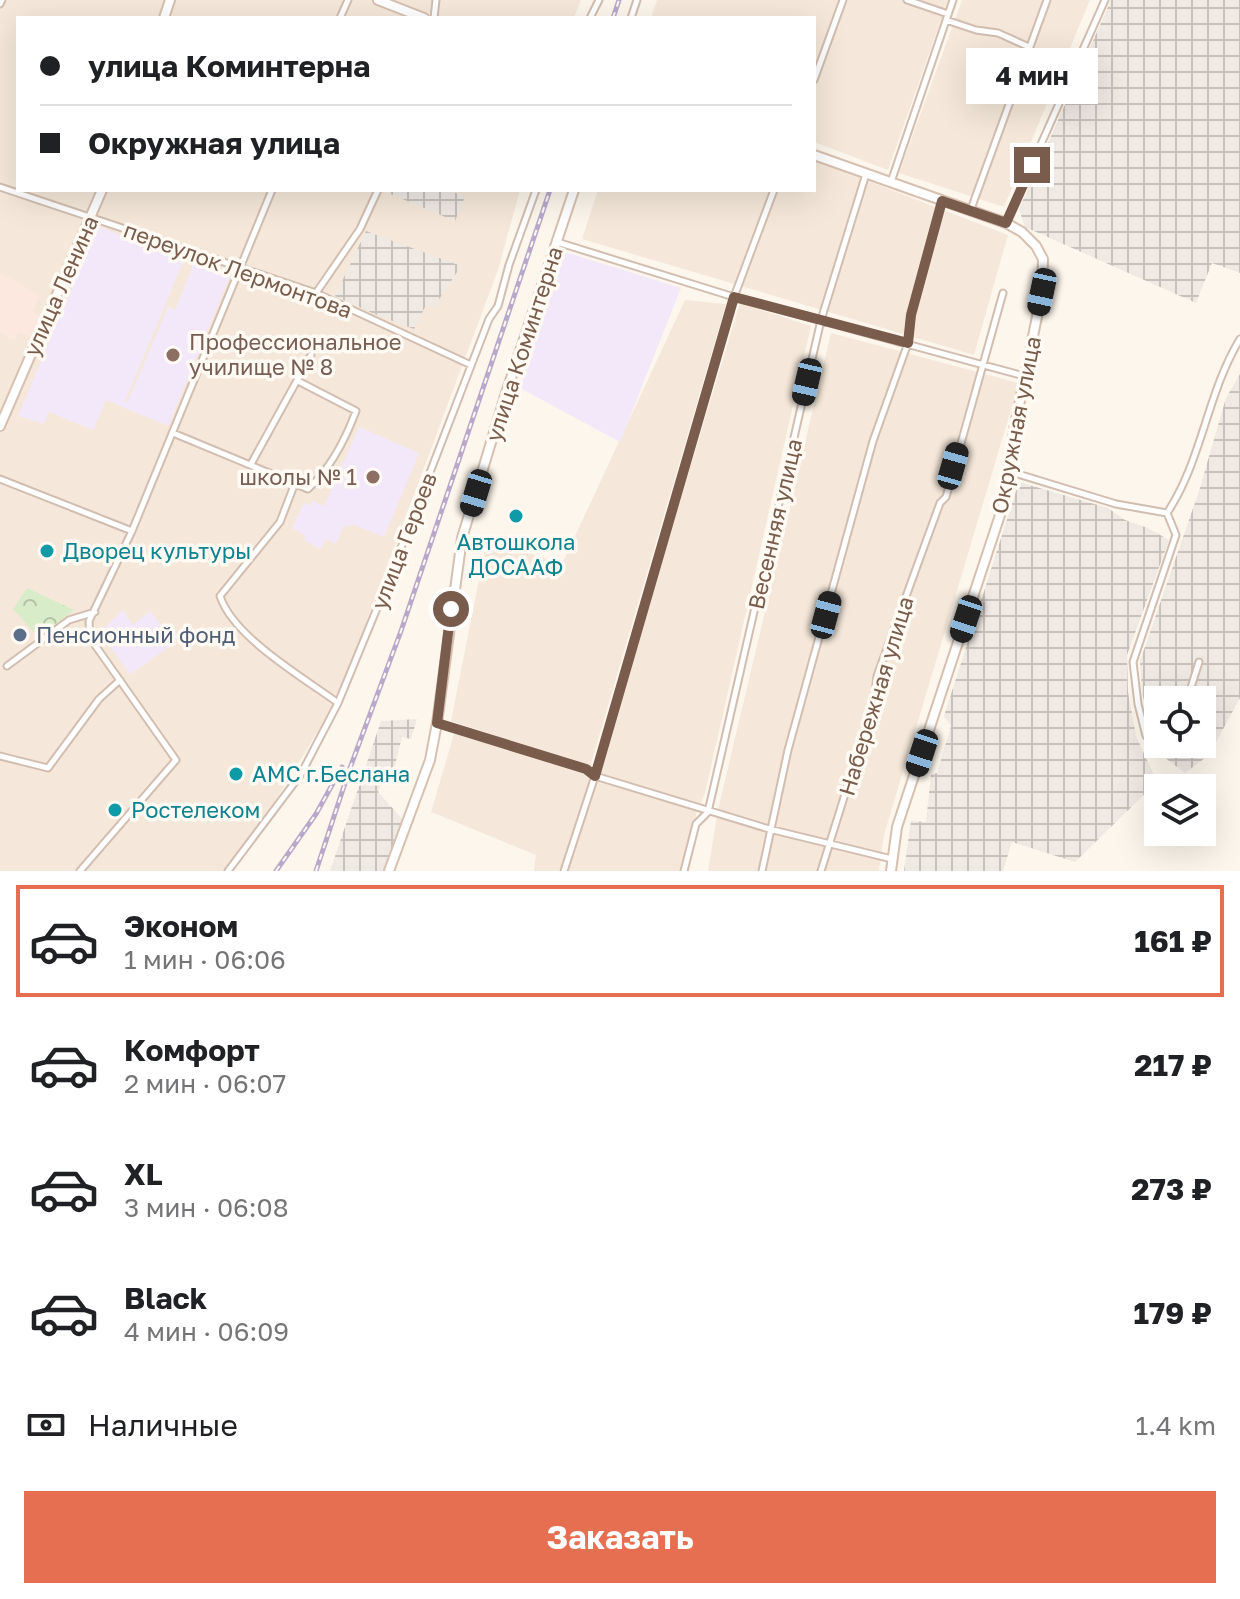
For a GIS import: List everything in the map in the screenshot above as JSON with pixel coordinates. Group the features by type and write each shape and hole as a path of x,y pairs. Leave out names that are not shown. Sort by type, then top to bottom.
{"street":[{"path":"378,0 419,16"},
{"path":"816,74 843,0"},
{"path":"907,0 976,30 998,33 1029,47"},
{"path":"890,183 953,0"},
{"path":"971,209 1047,0"},
{"path":"816,156 1006,223 1105,0"},
{"name":"Весенняя улица","path":"684,871 696,824 708,812 821,320 866,174"},
{"name":"переулок Лермонтова","path":"0,187 316,293 471,365"},
{"name":"улица Ленина","path":"0,426 101,192"},
{"path":"80,871 176,760 90,638 89,621 132,531 271,192"},
{"path":"316,293 360,229 377,192"},
{"name":"улица Героев","path":"228,871 301,774 338,703 489,319 498,306 535,192"},
{"name":"улица Коминтерна","path":"389,871 430,760 462,538 506,393 573,192"},
{"path":"564,871 595,776 734,297 773,192"},
{"path":"762,871 788,750 873,441 908,343 911,315 942,201"},
{"name":"Окружная улица","path":"891,871 897,827 1003,506 1042,292 1043,259 1030,238 1006,223"},
{"path":"557,242 734,297 1025,377"},
{"name":"Набережная улица","path":"821,871 874,701 877,676 940,503 946,497 1003,293"},
{"path":"1167,513 1181,492 1226,362 1240,339"},
{"path":"251,464 311,355"},
{"path":"173,433 308,489 349,429 356,411 298,381"},
{"path":"1008,471 1116,504 1167,513"},
{"path":"0,479 132,531"},
{"path":"295,483 280,522 220,596 223,607 261,648 338,703"},
{"path":"1144,728 1133,662 1176,535 1167,513"},
{"path":"7,666 69,620 95,612"},
{"path":"1191,686 1199,662"},
{"path":"0,756 48,768 99,699 120,680"},
{"path":"437,723 586,769 595,776 708,812 892,859"}],"shaded area":[{"path":"0,0 581,0 575,16 16,16 16,192 519,192 498,270 338,698 265,818 225,871 0,871"},
{"path":"657,0 948,0 888,170 816,143 816,16 652,16"},
{"path":"962,0 1090,0 1004,207 899,173"},
{"path":"1111,0 1240,0 1240,273 1212,263 1196,303 1025,227 1019,209"},
{"path":"816,161 1008,235 974,355 582,239 597,192 816,192"},
{"path":"454,192 465,197 455,221 388,193"},
{"path":"98,226 183,262 125,401 127,403 168,307 175,310 195,261 230,276 168,426 106,400 93,430 49,412 44,424 18,416"},
{"path":"366,231 461,266 434,307 429,304 425,307 414,329 335,296"},
{"path":"565,252 681,288 620,442 520,388"},
{"path":"0,273 40,296 32,311 41,317 29,337 19,332 14,340 0,332"},
{"path":"685,300 726,304 590,767 451,721 487,539 562,564"},
{"path":"740,303 811,326 705,793 681,871 568,871"},
{"path":"831,333 1019,383 884,835 879,871 708,871 718,810"},
{"path":"1240,374 1240,698 1216,742 1216,686 1144,686 1144,700 1142,692 1140,661 1199,491 1226,398"},
{"name":"школы № 1","path":"359,427 419,453 384,537 352,524 350,527 344,525 336,544 326,539 320,549 292,528 304,503 310,506 312,501 324,506"},
{"path":"1019,482 1108,508 1125,520 1169,540 1127,655 1128,692 1136,736 1153,774 1144,774 1144,795 1075,862 1012,842 1003,871 904,871 911,821 926,822 931,774 937,773 951,726 944,716"},
{"path":"123,610 133,625 150,611 175,643 130,674 100,632"},
{"path":"417,719 411,739 402,737 394,769 388,767 378,792 405,822 384,871 330,871 381,721"},
{"path":"455,731 582,771 591,777 559,871 534,871 536,855 431,812"},
{"path":"1165,758 1205,758 1185,773"}],"green space":[{"path":"27,588 74,610 38,637 13,609"}],"railway":[{"path":"614,16 619,0"},
{"path":"316,871 549,192"},
{"path":"276,871 316,814 342,767"}],"place":[{"name":"Профессиональное училище № 8","path":"173,355"},
{"name":"школы № 1","path":"373,477"},
{"name":"Автошкола ДОСААФ","path":"516,516"},
{"name":"Дворец культуры","path":"47,551"},
{"name":"Пенсионный фонд","path":"20,635"},
{"name":"АМС г.Беслана","path":"236,774"},
{"name":"Ростелеком","path":"115,810"}],"route":[{"path":"451,609 437,723 586,769 595,776 734,297 908,343 911,315 942,201 1006,223 1032,165"}]}
